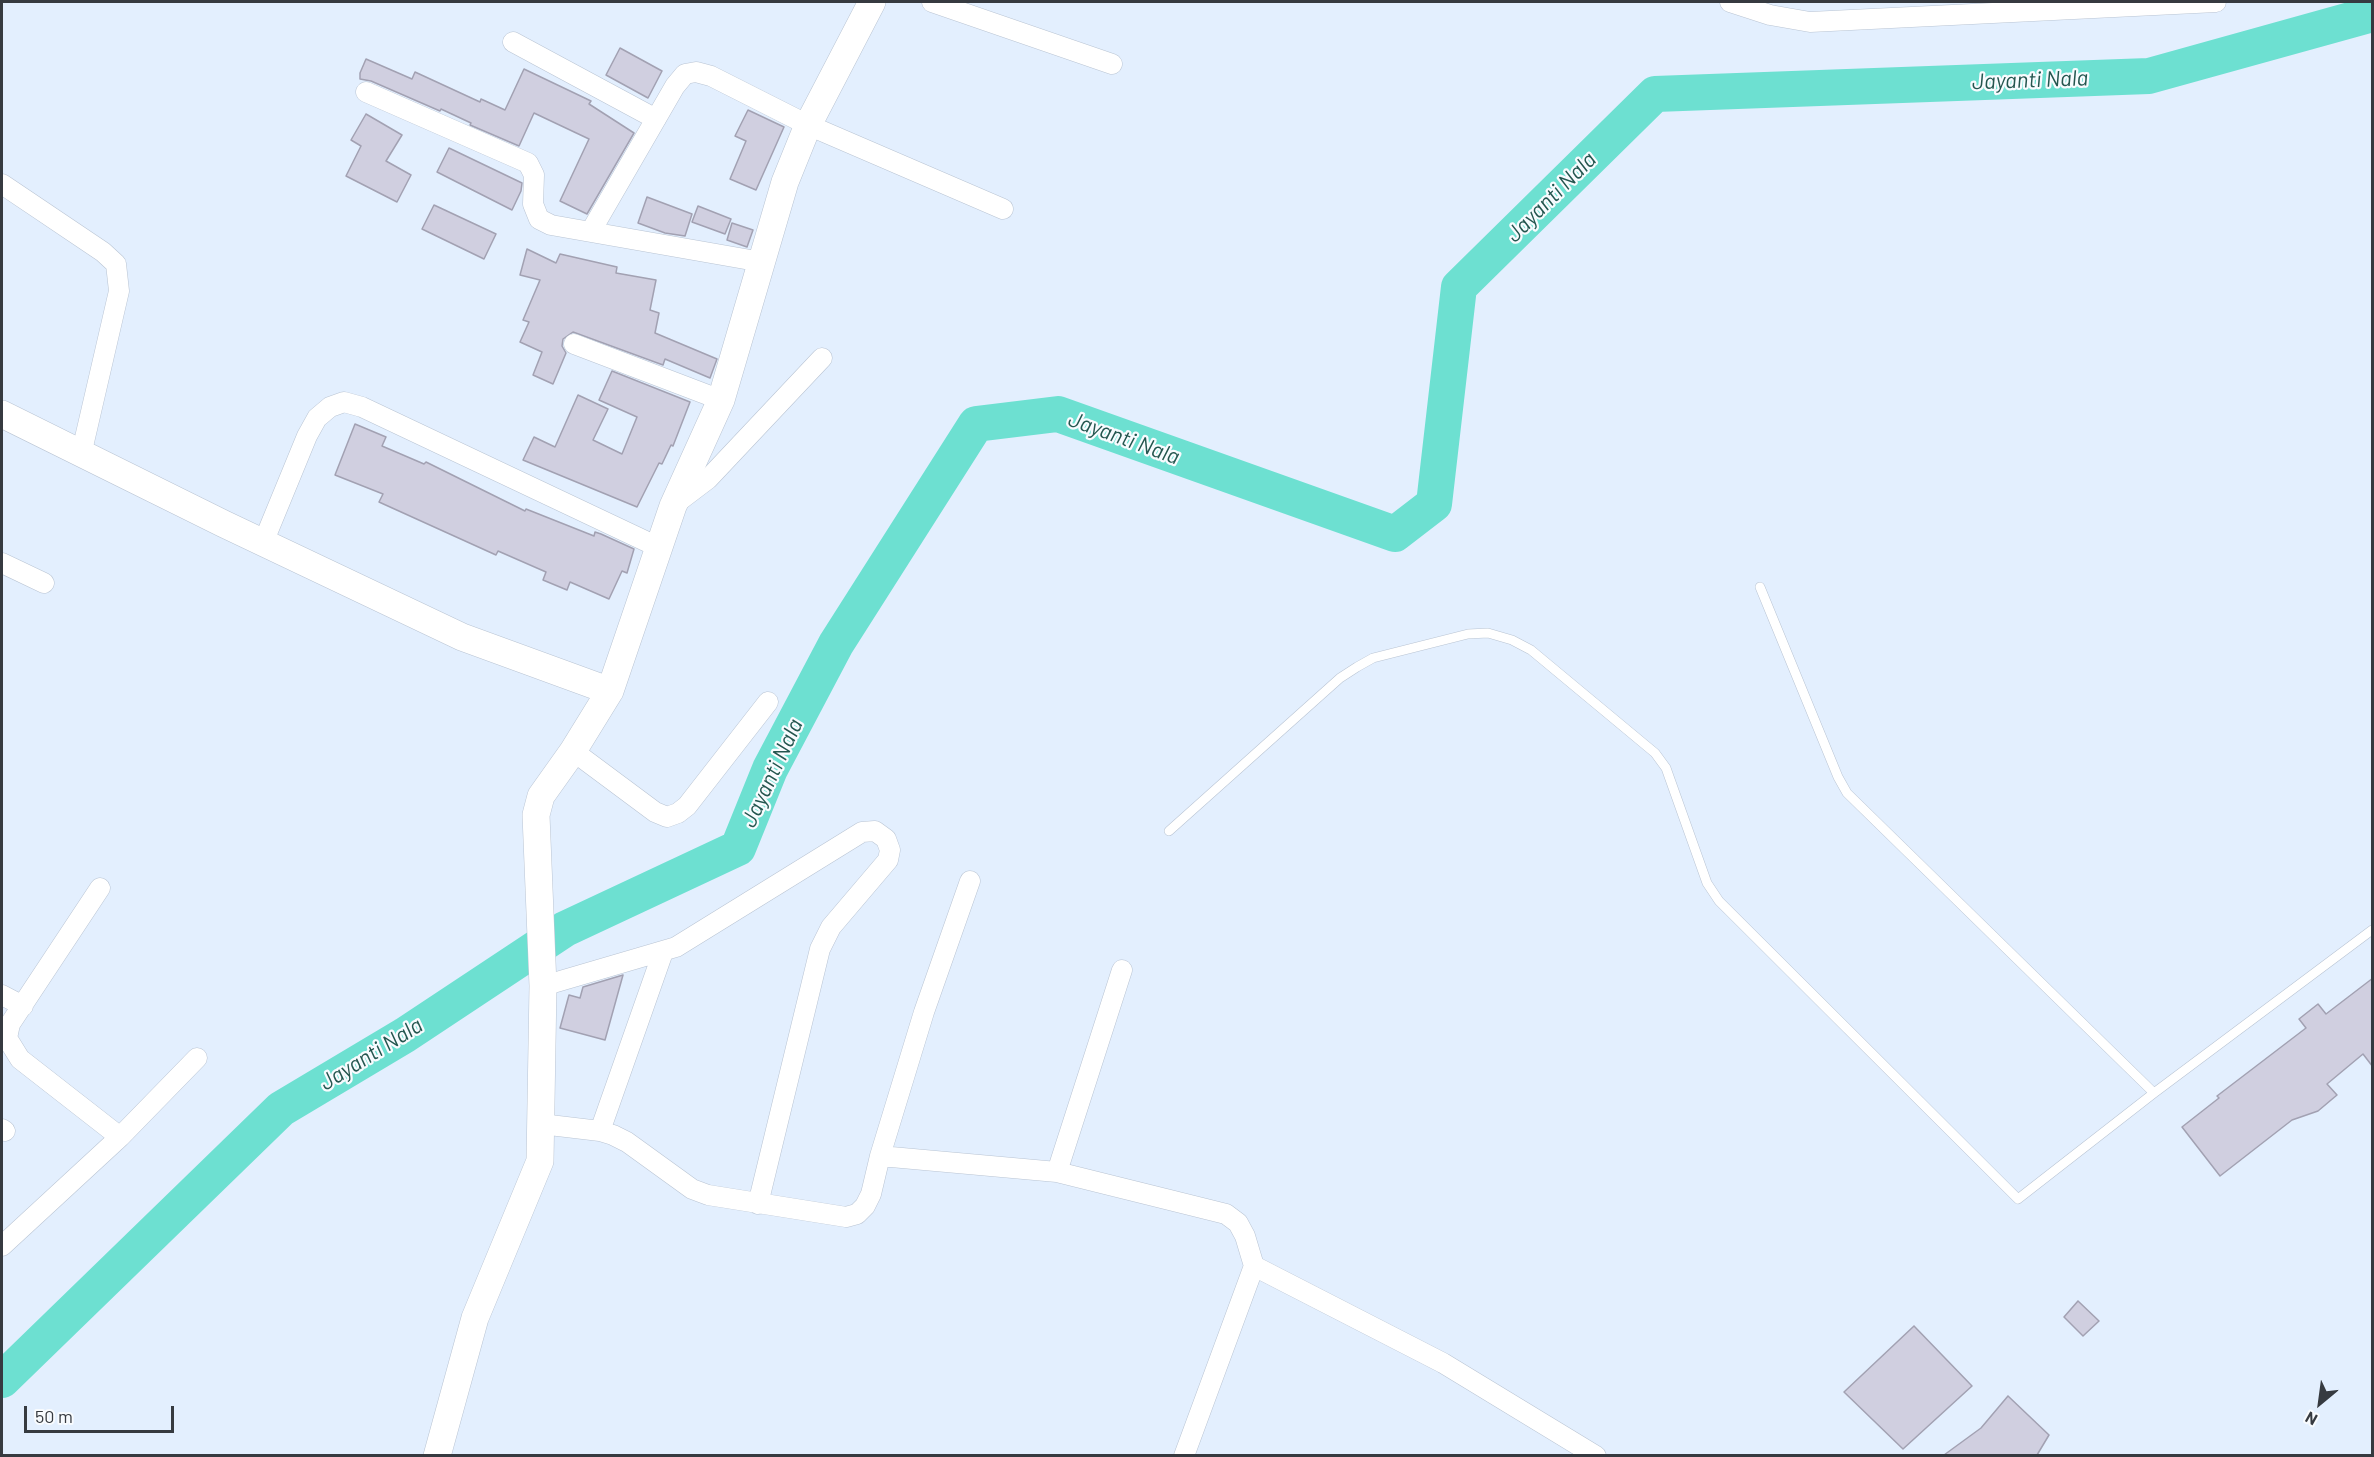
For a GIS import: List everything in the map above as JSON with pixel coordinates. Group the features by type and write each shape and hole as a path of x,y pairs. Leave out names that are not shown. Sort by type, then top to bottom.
{"main road":[{"path":"437,1455 475,1318 540,1161 543,986 536,815 538,805 541,796 610,692 673,506 721,400 784,182 807,125 872,2"},
{"path":"2,414 81,455 462,637 610,692"}],"street":[{"path":"932,2 1112,64"},
{"path":"1730,2 1770,15 1810,22 2216,2"},
{"path":"513,42 656,119"},
{"path":"591,231 675,86 685,74 696,72 711,76 807,125 1003,209"},
{"path":"366,92 528,163 534,175 533,204 539,219 551,225 762,262"},
{"path":"2,184 103,252 116,264 120,291 81,455"},
{"path":"574,344 721,400"},
{"path":"673,506 708,478 822,358"},
{"path":"263,543 307,436 317,418 330,407 344,402 362,407 658,547"},
{"path":"2,562 44,583"},
{"path":"573,751 655,812 666,817 678,813 687,806 768,702"},
{"path":"543,986 676,947 862,832 875,831 886,839 890,850 888,861 831,927 820,949 758,1204"},
{"path":"541,1124 600,1131 627,1142 692,1189 708,1195 846,1217 857,1214 865,1206 871,1194 880,1155 924,1012 970,881"},
{"path":"100,888 7,1031 7,1038 20,1059 120,1137"},
{"path":"600,1131 663,952"},
{"path":"1058,1172 1122,970"},
{"path":"2,995 23,1006"},
{"path":"2,1246 120,1137 197,1058"},
{"path":"880,1155 1058,1172 1226,1214 1238,1223 1245,1236 1254,1266 1184,1455"},
{"path":"1254,1266 1443,1363 1596,1455"}],"lane":[{"path":"1760,587 1838,777 1847,793 2154,1093"},
{"path":"1169,831 1340,678 1373,658 1468,634 1488,633 1512,640 1531,650 1655,753 1665,768 1707,883 1719,901 2018,1199 2154,1093 2373,930"}],"building":[{"path":"620,48 662,71 648,98 606,75"},
{"path":"366,59 412,79 415,72 480,102 481,99 505,110 524,69 591,101 589,104 634,133 587,214 560,201 589,139 534,113 519,146 470,125 471,123 441,109 440,111 371,81 360,79"},
{"path":"748,110 784,127 756,190 730,179 746,141 735,136"},
{"path":"366,114 402,135 386,161 411,175 397,202 346,176 361,146 351,140"},
{"path":"449,148 522,183 521,191 512,210 437,172"},
{"path":"647,197 692,214 685,236 665,233 638,223"},
{"path":"434,205 496,234 484,259 422,229"},
{"path":"698,206 731,219 725,234 692,222"},
{"path":"732,223 753,230 747,247 727,240"},
{"path":"527,249 556,263 560,254 617,267 616,273 656,280 650,310 659,313 655,333 717,359 710,378 665,359 663,365 573,332 563,339 562,346 566,353 553,384 533,375 542,352 520,342 529,322 523,320 540,280 520,275"},
{"path":"612,371 690,402 673,446 671,445 662,464 659,463 637,507 523,460 534,437 555,447 578,395 608,409 593,440 622,454 637,417 599,400"},
{"path":"355,424 386,437 382,446 424,464 426,462 525,511 526,509 594,536 595,532 601,534 634,549 627,573 622,571 609,599 570,582 567,590 543,580 546,572 498,551 496,555 379,502 383,494 335,475"},
{"path":"623,975 605,1040 560,1028 569,995 580,998 583,987"},
{"path":"2373,978 2373,1067 2363,1054 2327,1084 2337,1095 2318,1111 2292,1120 2220,1176 2182,1127 2219,1098 2217,1096 2306,1028 2299,1019 2318,1004 2326,1014"},
{"path":"2078,1301 2099,1321 2083,1336 2064,1317"},
{"path":"1914,1326 1972,1386 1903,1449 1844,1392"},
{"path":"2008,1396 2049,1435 2037,1455 1944,1455 1981,1428"}],"waterway":[{"name":"Jayanti Nala","path":"2,1380 281,1109 405,1035 565,929 738,848 770,769 836,644 976,424 1058,414 1395,534 1434,504 1459,287 1655,94 2149,76 2372,14"}]}
